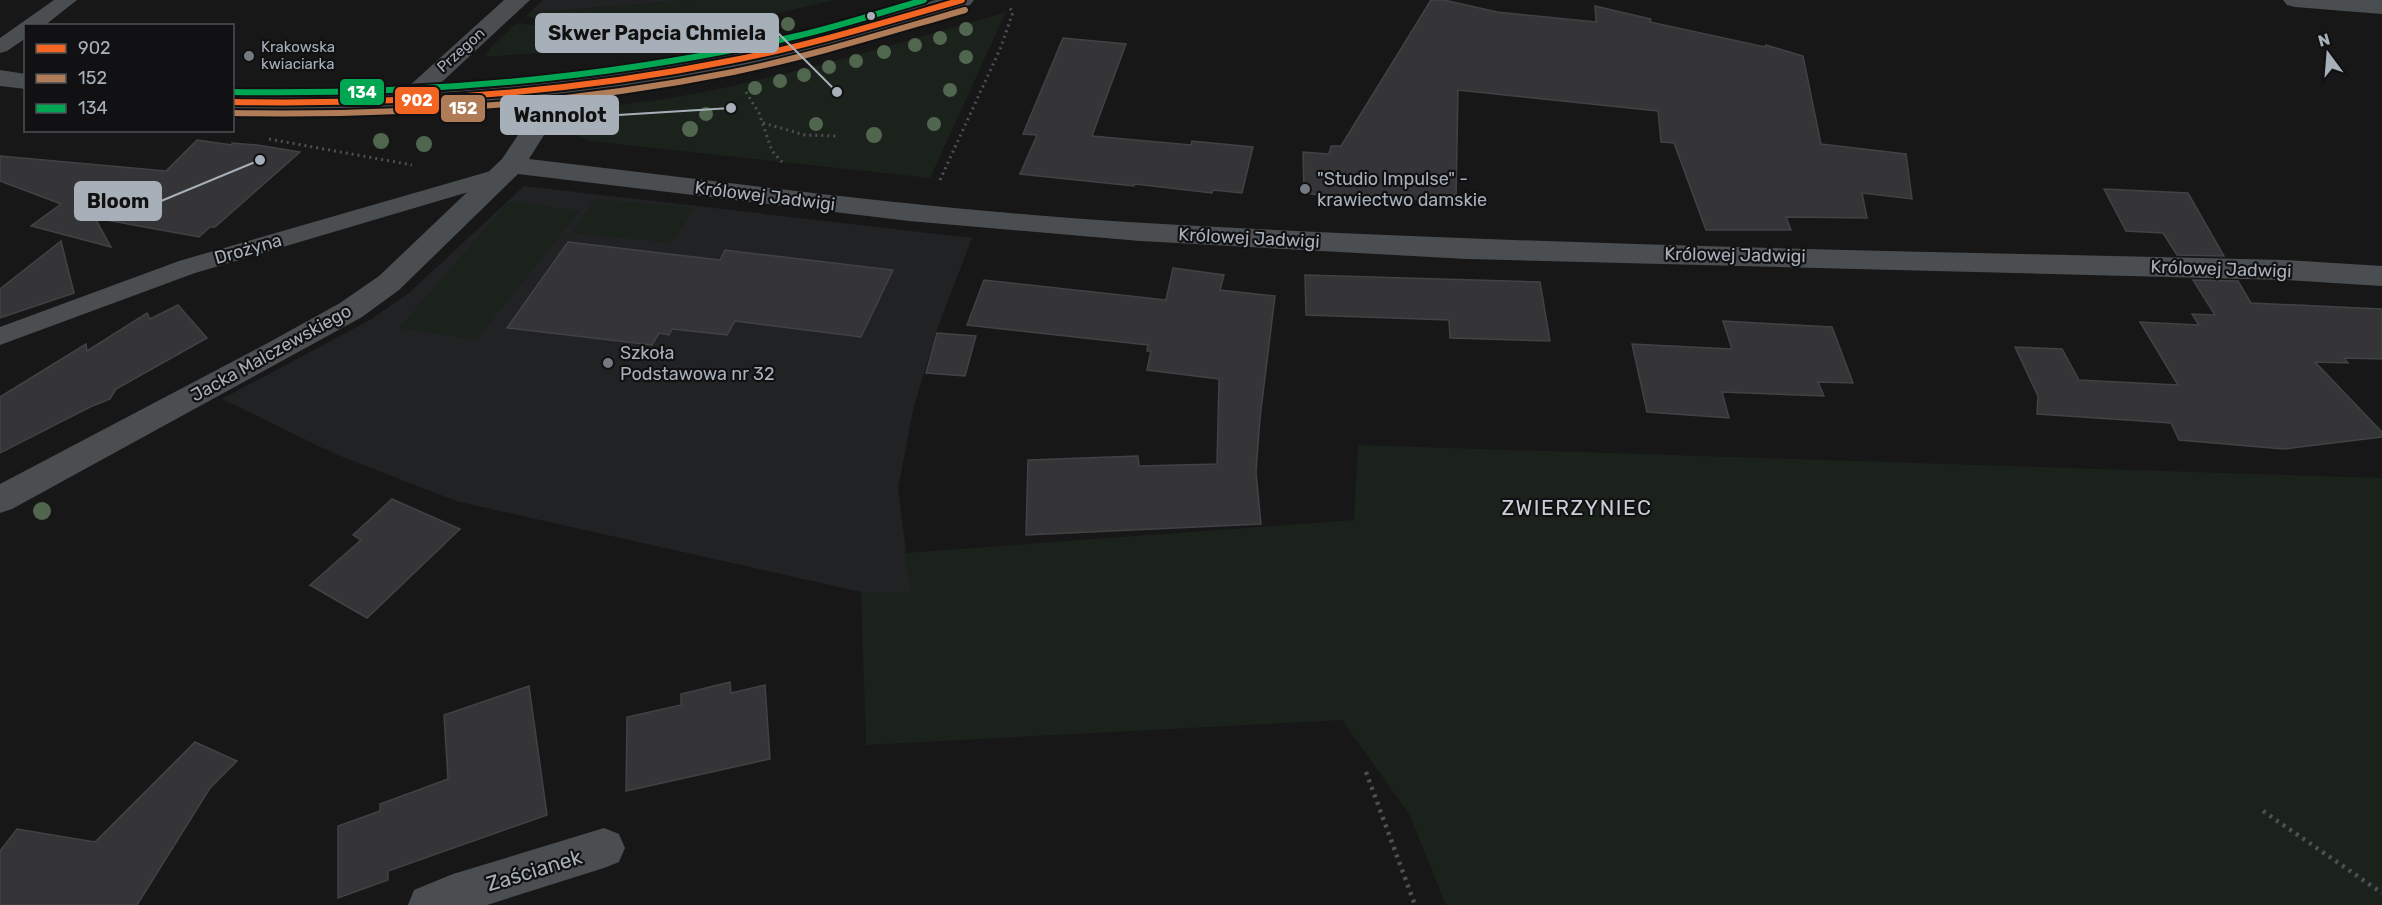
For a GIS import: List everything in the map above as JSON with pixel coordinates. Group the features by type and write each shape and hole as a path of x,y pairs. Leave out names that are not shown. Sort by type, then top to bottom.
{"street":[{"name":"Przegon","path":"406,102 518,0"},
{"path":"234,102 314,104 406,102 543,90 677,72 802,46 962,0"},
{"path":"2295,0 2382,7"},
{"path":"0,78 24,82"},
{"path":"506,170 531,135 543,90"},
{"name":"Królowej Jadwigi","path":"506,170 909,212 1140,232 1467,249 2284,270 2382,276"},
{"name":"Jacka Malczewskiego","path":"0,500 351,310 389,283 506,170"},
{"name":"Zaścianek","path":"429,905 453,895 604,848"}],"lane":[{"path":"33,24 67,0"},
{"path":"0,47 24,30"},
{"name":"Drożyna","path":"0,336 187,267 506,170"}],"path":[{"path":"936,189 1001,47 1013,12 1008,6"},
{"path":"540,23 633,41 632,47"},
{"path":"743,88 759,113 772,151 784,164"},
{"path":"762,123 806,135 836,136"},
{"path":"264,138 413,165"},
{"path":"1366,772 1415,905"},
{"path":"2263,811 2382,893"}],"shaded area":[{"path":"543,0 693,0 529,13"},
{"path":"693,0 834,0 745,21 645,39 526,16 529,13"},
{"path":"1006,12 930,178 589,141 579,136 579,123 588,116 609,107 665,99 751,82 879,49"},
{"path":"521,23 618,41 621,44 485,57 492,46 516,24"},
{"name":"Szkoła Podstawowa nr 32","path":"524,186 972,238 938,327 914,406 898,488 911,592 861,592 456,501 335,454 222,399 370,320 410,292"},
{"path":"595,199 694,208 672,243 571,233"},
{"path":"510,201 580,211 476,340 399,328"},
{"path":"1358,445 2382,478 2382,905 1446,905 1409,814 1342,720 866,745 861,592 911,592 905,553 1354,520"}],"building":[{"path":"1431,0 1444,0 1497,12 1596,22 1595,6 1651,19 1650,22 1765,47 1766,45 1803,56 1821,144 1906,154 1912,199 1862,193 1867,218 1786,217 1791,230 1706,230 1674,143 1661,142 1658,111 1458,90 1456,199 1425,196 1425,200 1406,199 1405,205 1304,193 1303,152 1329,154 1331,146 1341,146"},
{"path":"1063,38 1126,44 1092,136 1191,145 1192,141 1253,147 1242,193 1213,190 1212,193 1020,174 1037,135 1023,134"},
{"path":"197,140 232,145 232,143 257,145 300,152 215,227 210,227 199,237 95,218 111,247 31,226 61,204 0,181 0,156 166,171"},
{"path":"2104,189 2188,193 2224,256 2177,255 2163,233 2126,231"},
{"path":"61,241 74,293 0,318 0,289"},
{"path":"568,242 720,260 725,250 893,270 861,337 735,321 727,335 672,329 669,335 659,333 652,345 507,328"},
{"path":"1173,268 1224,275 1220,290 1275,296 1260,418 1256,472 1261,524 1026,535 1028,460 1138,456 1139,466 1217,464 1219,379 1147,370 1151,351 1147,351 1148,345 967,325 984,280 1166,300"},
{"path":"1305,275 1540,282 1550,341 1450,338 1449,320 1306,315"},
{"path":"2193,280 2238,281 2251,303 2382,309 2382,359 2344,358 2348,363 2315,362 2382,432 2382,437 2283,449 2179,440 2171,423 2037,414 2038,396 2015,347 2062,349 2079,380 2178,385 2140,322 2199,325 2192,314 2215,315"},
{"path":"178,305 207,338 116,389 110,399 0,453 0,397 86,344 87,351 147,313 150,319"},
{"path":"1723,321 1832,327 1853,383 1818,382 1824,396 1722,392 1729,418 1647,412 1632,344 1732,349"},
{"path":"937,333 976,336 965,376 926,373"},
{"path":"392,499 460,529 367,618 310,585 361,540 353,535"},
{"path":"730,682 731,693 765,685 770,759 626,791 627,717 681,705 681,694"},
{"path":"529,686 547,815 388,871 388,880 338,898 338,826 380,811 380,804 448,779 444,715"},
{"path":"195,742 237,761 210,788 137,905 0,905 0,851 17,829 95,842"}],"transit line":[{"name":"134","path":"234,92 375,92 446,88 587,74 657,64 797,36 924,0"},
{"name":"902","path":"234,102 376,102 447,99 589,85 660,74 800,46 962,0"},
{"name":"152","path":"234,113 376,113 448,109 520,104 662,85 804,56 965,10"}],"place":[{"name":"Krakowska kwiaciarka","path":"249,56"},
{"name":"Skwer Papcia Chmiela","path":"837,92"},
{"name":"Wannolot","path":"731,108"},
{"name":"Bloom","path":"260,160"},
{"name":"\"Studio Impulse\" - krawiectwo damskie","path":"1305,189"},
{"name":"Szkoła Podstawowa nr 32","path":"608,363"}],"district":[{"name":"ZWIERZYNIEC","path":"1577,507"}]}
